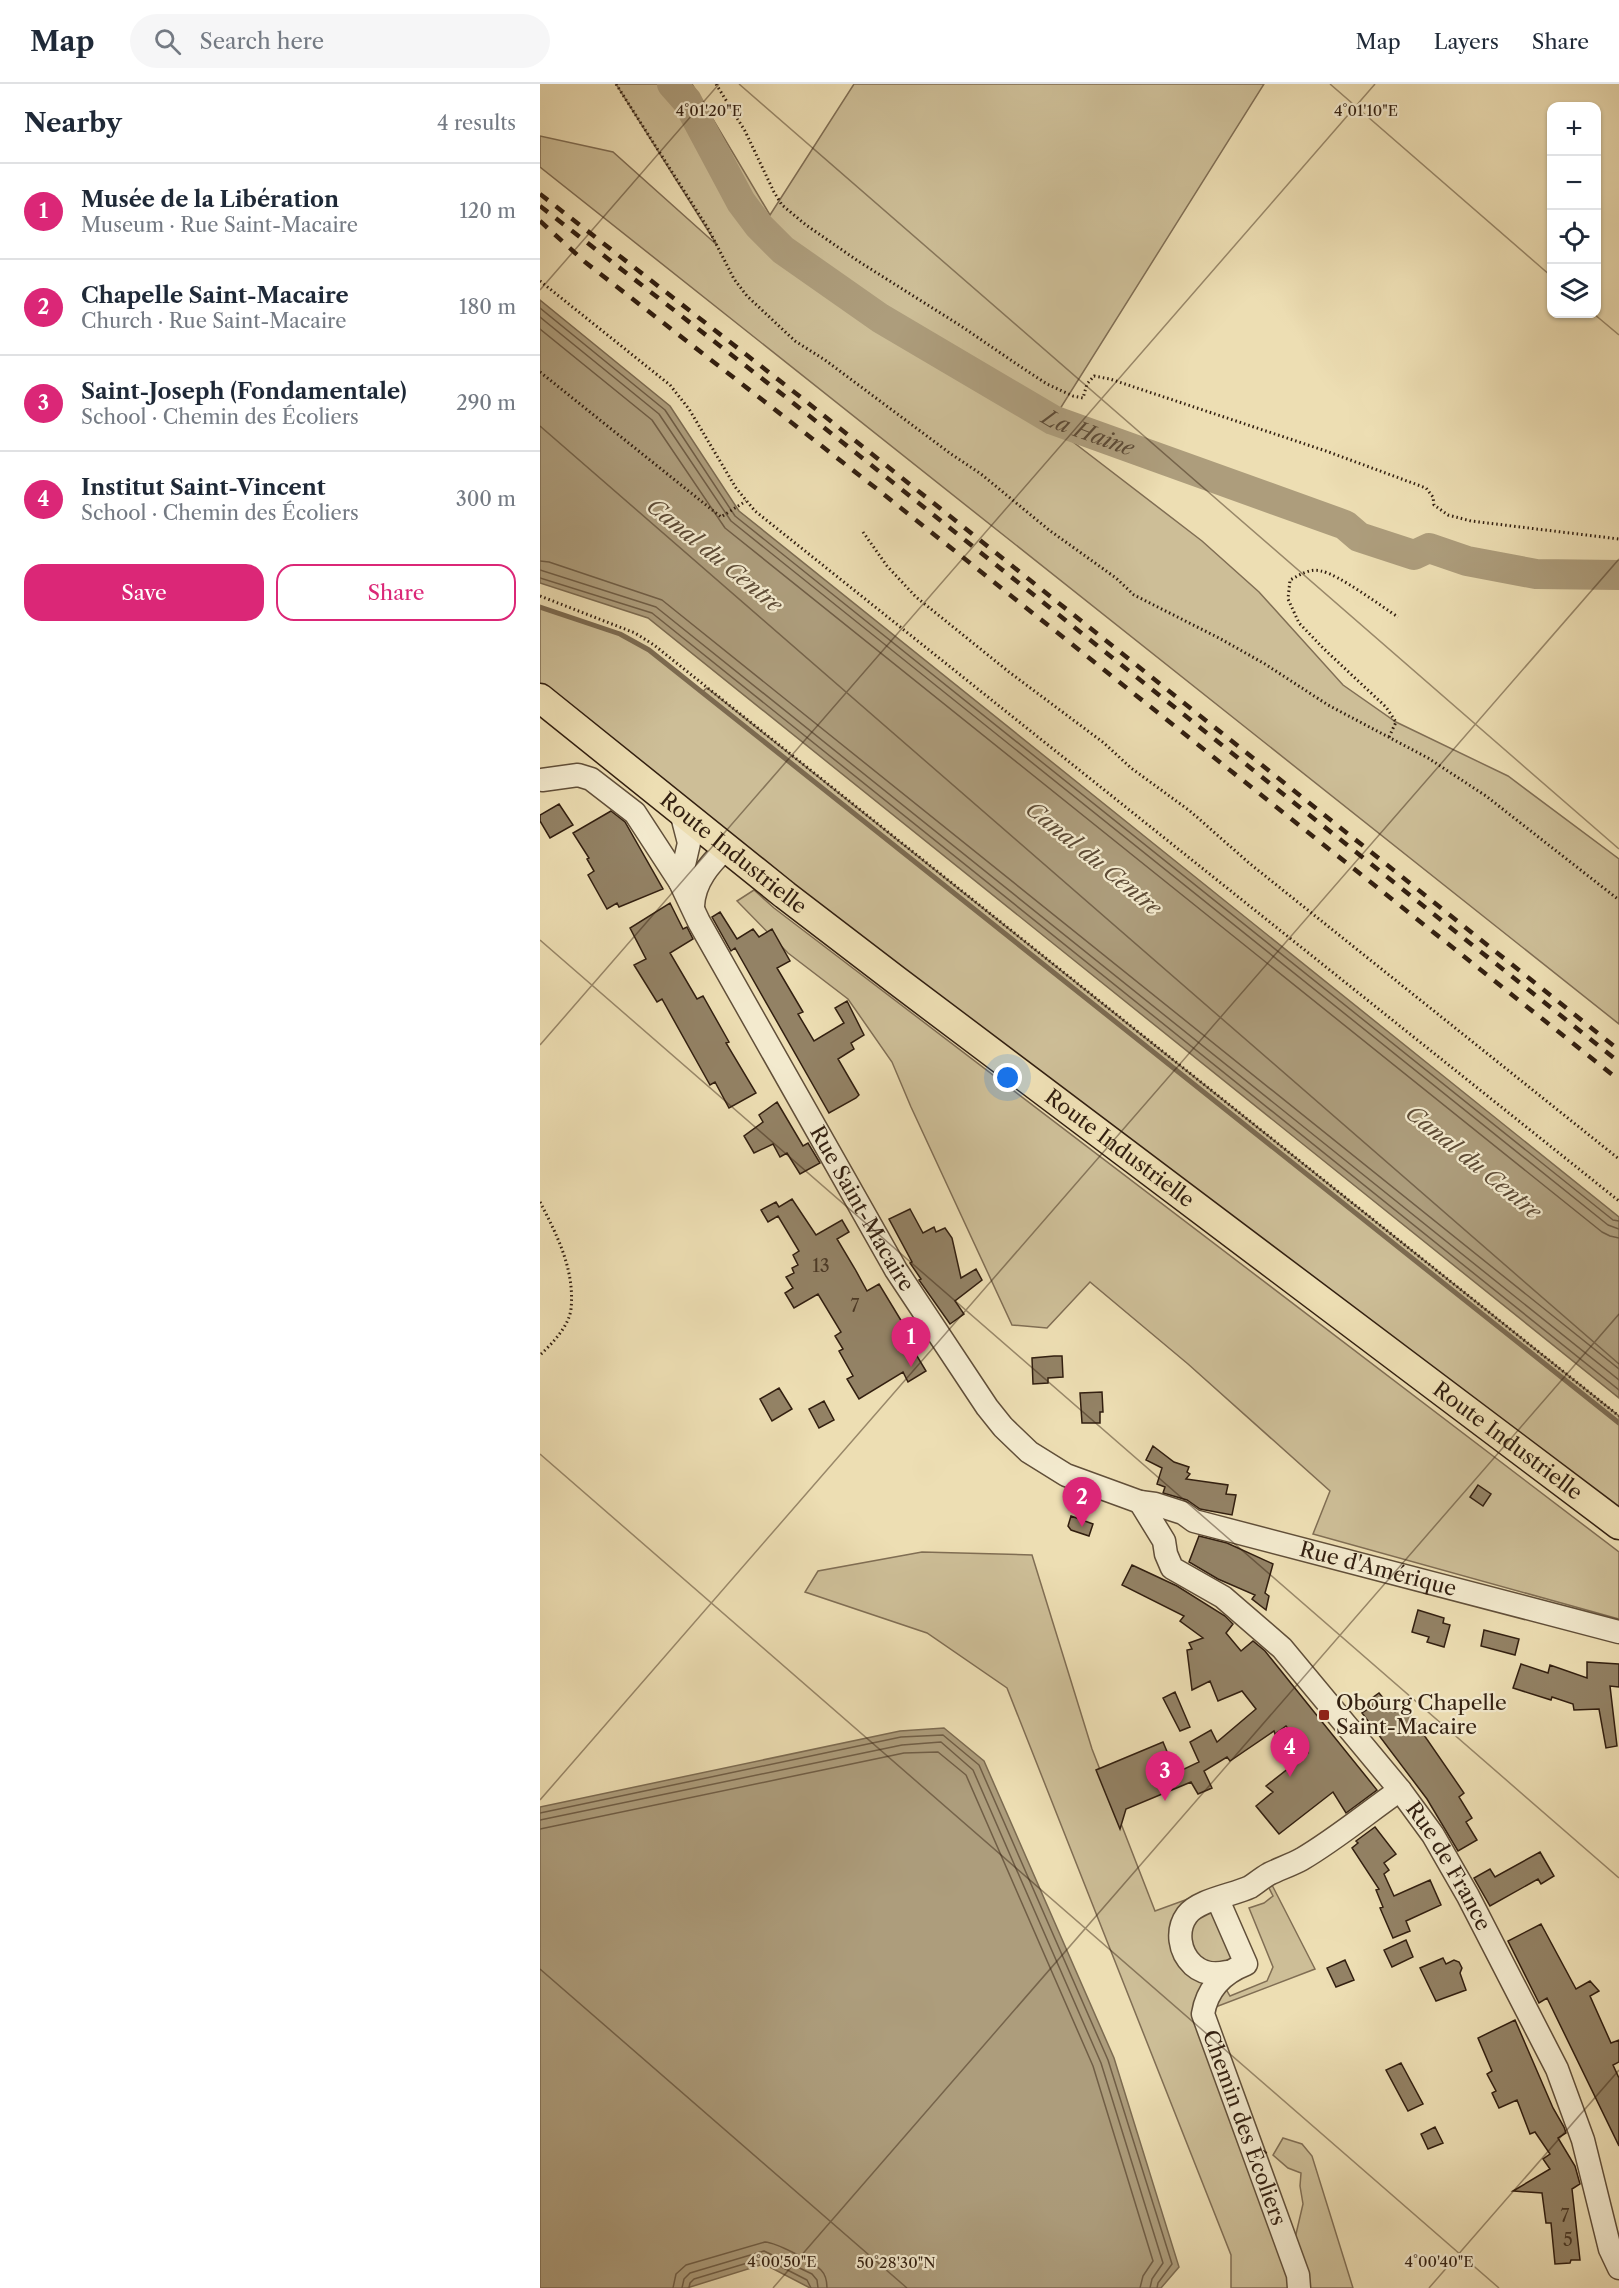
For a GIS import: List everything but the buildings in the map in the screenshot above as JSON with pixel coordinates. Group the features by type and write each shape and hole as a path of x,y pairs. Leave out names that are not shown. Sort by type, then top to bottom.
{"main road":[{"name":"Route Industrielle","path":"540,698 726,848 887,973 1619,1525"}],"street":[{"name":"Rue Saint-Macaire","path":"542,780 578,775 591,779 635,813 680,882 699,922 896,1270 987,1407 1019,1443 1048,1465 1066,1475 1140,1502"},
{"path":"680,882 689,843 681,812"},
{"path":"693,906 693,892 702,875 726,848"},
{"name":"Rue d'Amérique","path":"1140,1502 1183,1513 1194,1521 1619,1632"},
{"name":"Rue de France","path":"1140,1502 1164,1541 1172,1568 1223,1597 1282,1648 1400,1790 1433,1835 1473,1906 1557,2069 1583,2139 1610,2249 1619,2268"},
{"path":"1164,1541 1180,1523 1194,1521"},
{"path":"1227,1972 1214,1975 1195,1967 1186,1956 1181,1944 1180,1933 1187,1915 1200,1905 1251,1886 1266,1875 1301,1859 1400,1790"},
{"name":"Chemin des Écoliers","path":"1218,1900 1246,1964 1227,1972 1208,1995 1203,2014 1298,2275 1299,2288"}],"path":[{"path":"616,84 709,230 734,279 747,296 795,341 835,366 981,474 1049,530 1116,578 1134,595 1266,664 1328,705 1428,758 1486,796 1619,900"},
{"path":"716,84 745,131 782,205 806,225 858,261 1047,384 1083,399 1087,384 1094,376 1110,379 1316,448 1426,488 1433,497 1434,505 1448,515 1459,518 1619,538"},
{"path":"540,281 670,385 689,409 736,488 746,501 771,524 1619,1202"},
{"path":"540,372 721,518 746,501"},
{"path":"863,532 887,566 916,597 1009,672 1104,743 1131,768 1190,811 1258,870 1619,1159"},
{"path":"1389,737 1396,722 1386,707 1299,623 1288,599 1290,580 1307,571 1321,571 1398,617"},
{"path":"540,596 635,633 654,645 1619,1416"},
{"path":"540,1202 560,1241 570,1276 571,1311 561,1332 541,1354"}],"shaded area":[{"path":"616,84 692,84 770,215 854,84 1264,84 1053,420 1064,435 1202,541 1259,592 1343,685 1396,722 1508,776 1619,859 1619,1024 540,167 540,136 613,152 717,245"},
{"path":"540,607 620,634 649,650 702,692 707,688 1619,1416 1619,1525 540,698"},
{"path":"754,890 774,908 1619,1552 1619,1619 1313,1534 1330,1491 1188,1364 1090,1282 1047,1328 1012,1325 892,1062 848,999 788,953 737,901"},
{"path":"922,1552 1032,1555 1092,1749 1155,1911 1196,1896 1218,1900 1246,1964 1226,1989 1230,1996 1267,1981 1273,1967 1249,1908 1264,1903 1273,1896 1267,1884 1271,1883 1315,1969 1213,2008 1208,1996 1291,2288 1231,2288 1231,2255 1007,1688 927,1633 805,1592 818,1571"},
{"path":"1283,2138 1302,2144 1312,2156 1353,2288 1309,2288 1293,2247 1303,2204 1300,2186 1301,2173 1288,2168 1273,2155"}],"water":[{"name":"Canal du Centre","path":"540,300 670,406 739,511 1619,1217 1619,1398 648,618 540,583"},
{"path":"944,1728 984,1761 1114,2058 1179,2267 1161,2288 810,2288 764,2264 687,2288 540,2288 540,1807 900,1731"}],"waterway":[{"name":"La Haine","path":"672,84 687,101 741,202 759,226 783,250 880,318 1053,420 1345,525 1359,537 1414,555 1429,548 1467,561 1536,574 1619,575"},
{"path":"540,607 620,634 649,650 1619,1423"}],"railway":[{"path":"540,194 798,395 1619,1050"},
{"path":"540,206 787,398 1619,1062"},
{"path":"540,221 585,262 877,489 1619,1080"}],"place":[{"name":"Musée de la Libération","path":"911,1367"},
{"name":"Chapelle Saint-Macaire","path":"1082,1527"},
{"name":"Obourg Chapelle Saint-Macaire","path":"1324,1715"},
{"name":"Institut Saint-Vincent","path":"1290,1777"},
{"name":"Saint-Joseph (Fondamentale)","path":"1165,1801"}]}
